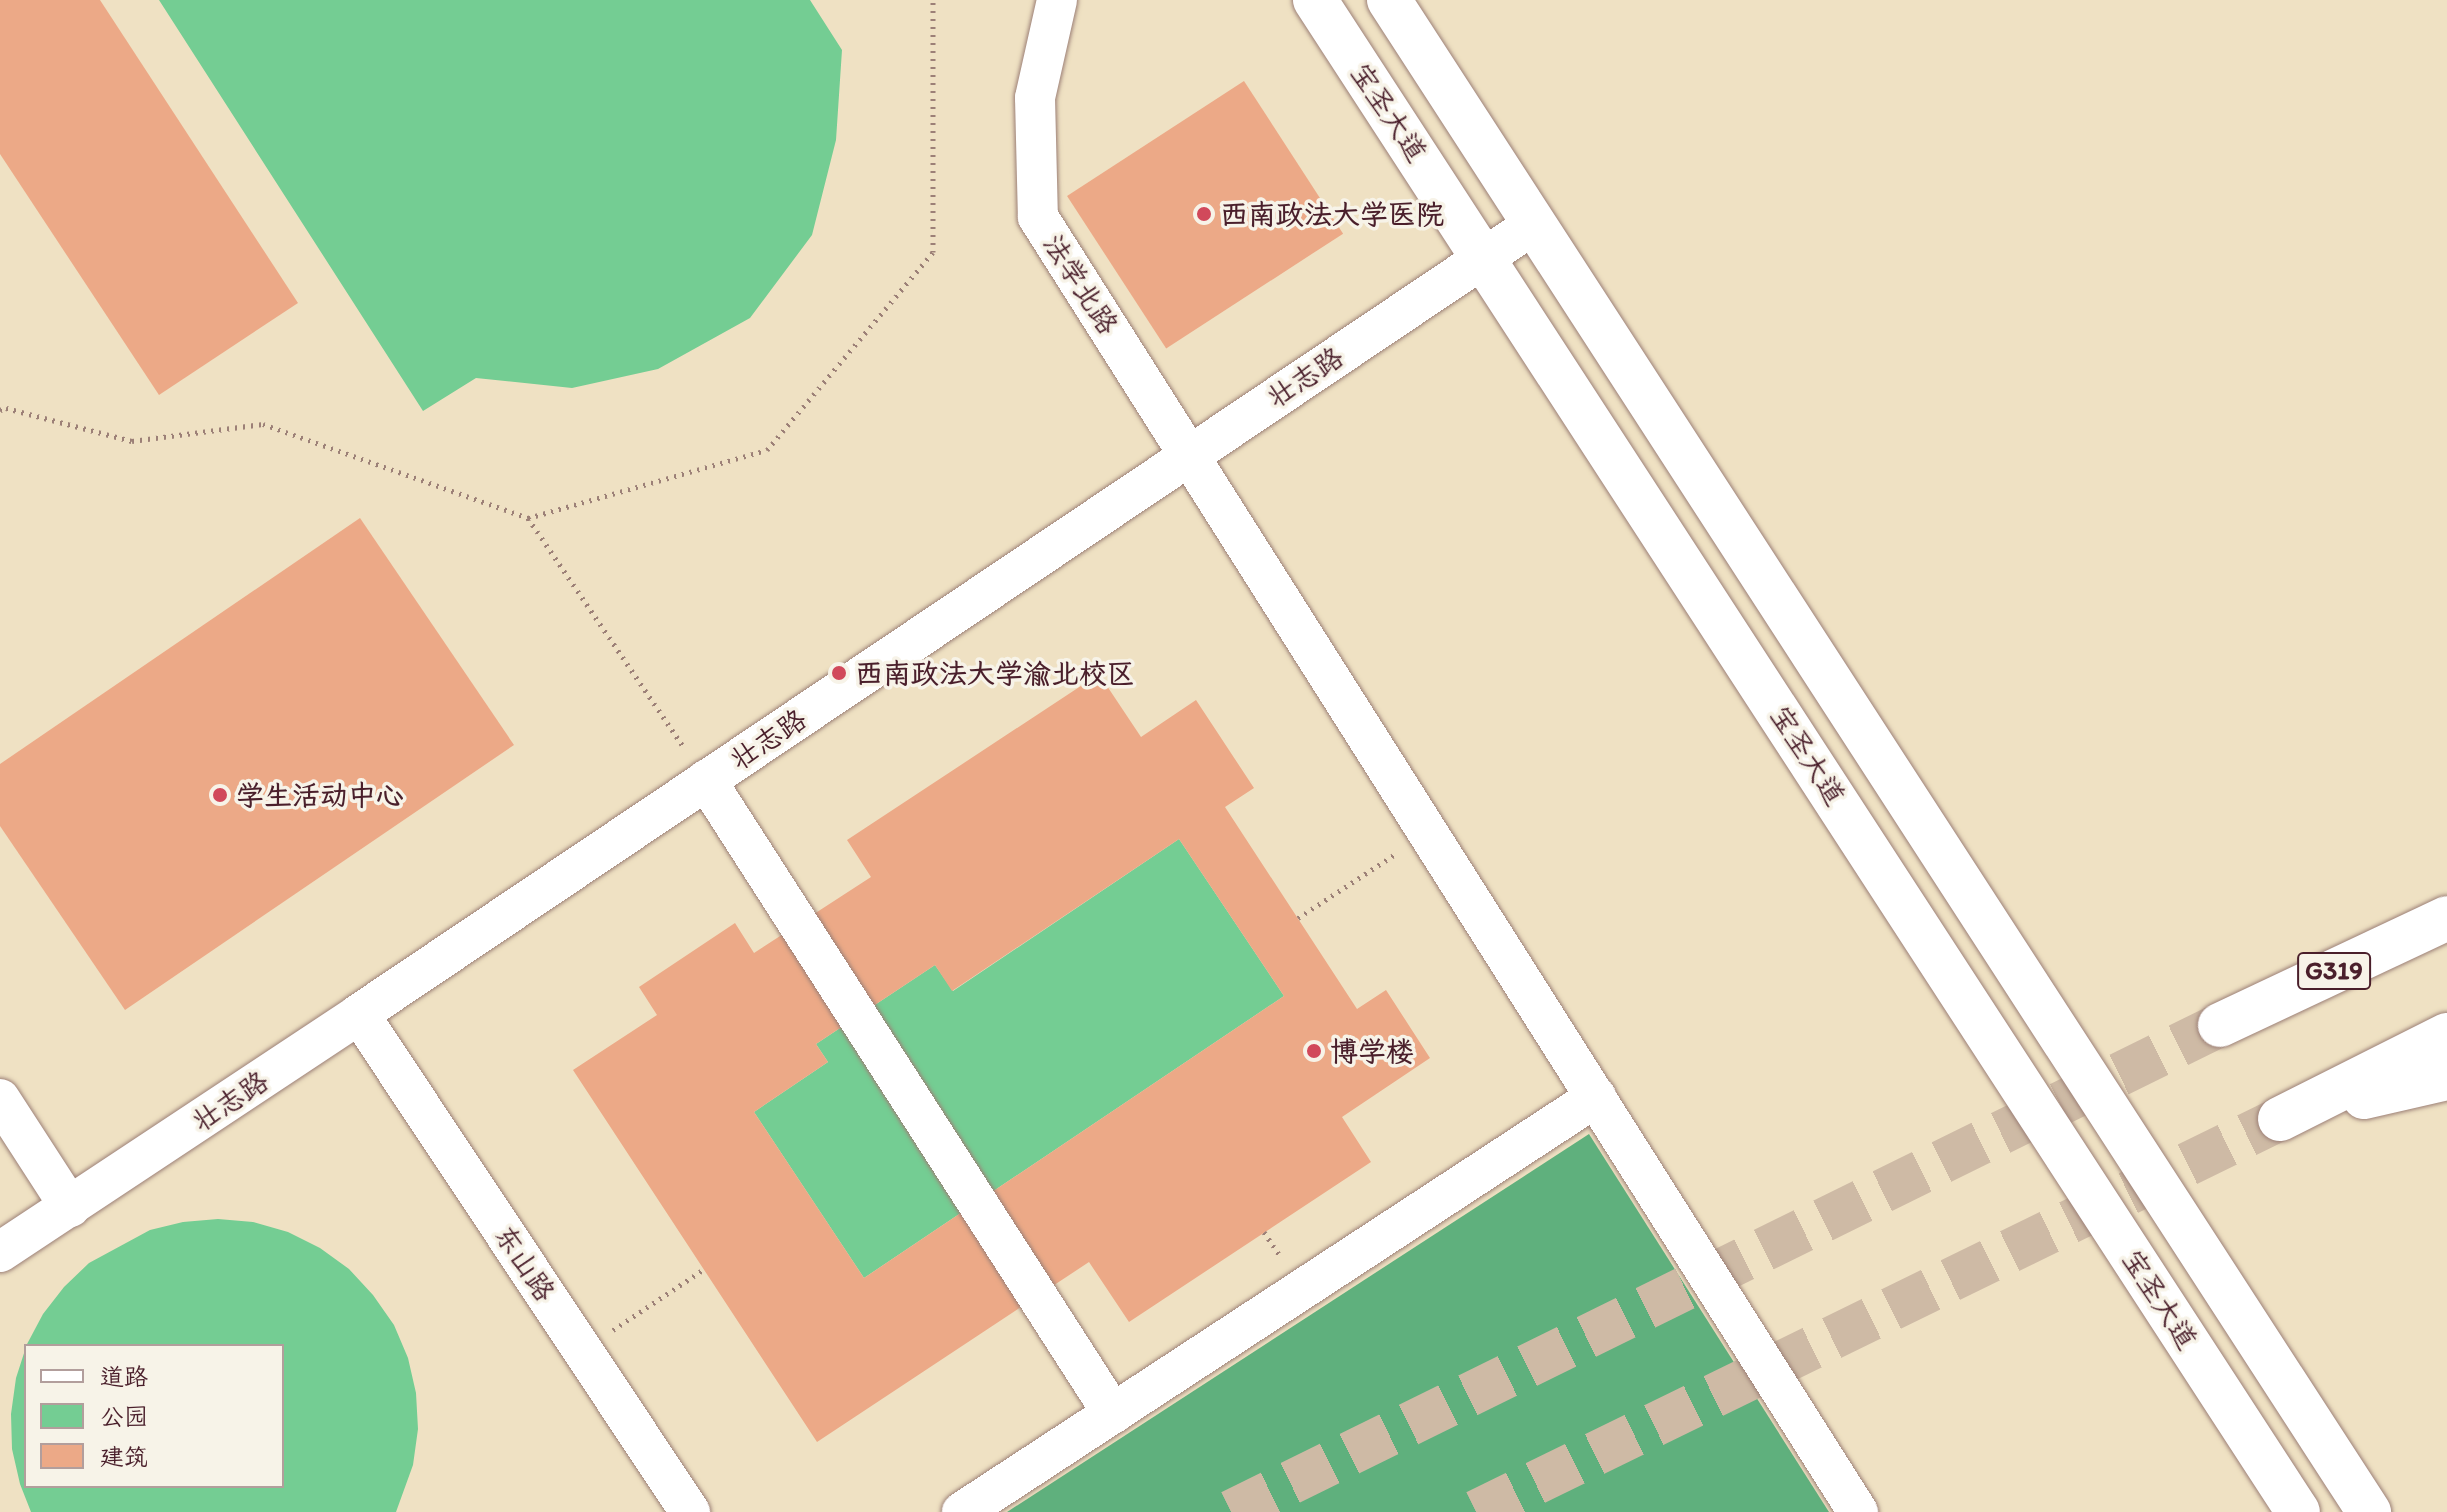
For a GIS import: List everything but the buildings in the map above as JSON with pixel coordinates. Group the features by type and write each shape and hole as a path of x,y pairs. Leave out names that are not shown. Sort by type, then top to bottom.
{"main road":[{"name":"宝圣大道","path":"1315,0 1485,256 2298,1512"},
{"path":"1389,0 2369,1512"},
{"name":"G319","path":"2220,1025 2447,918"},
{"path":"2447,1035 2280,1119 2447,1078"}],"street":[{"name":"法学北路","path":"1057,0 1035,98 1038,217 1858,1512"},
{"name":"壮志路","path":"0,1252 1534,224"},
{"path":"706,780 1113,1414"},
{"name":"东山路","path":"359,1014 690,1512"},
{"path":"962,1512 1596,1097"},
{"path":"0,1099 70,1207"}],"path":[{"path":"0,410 6,408 132,441 263,424 528,518 767,450 933,252 933,0"},
{"path":"528,518 706,780"},
{"path":"1298,918 1429,833"},
{"path":"582,1350 704,1269"}],"green space":[{"path":"159,0 810,0 842,50 836,140 812,235 750,318 658,369 572,388 476,378 423,411"},
{"path":"1179,839 1284,996 864,1278 754,1112 828,1062 816,1044 935,965 953,991"},
{"path":"1589,1134 1829,1512 1007,1512"},
{"path":"218,1219 253,1222 288,1232 320,1248 349,1269 373,1295 394,1325 408,1358 416,1393 418,1429 413,1465 396,1512 31,1512 20,1484 12,1449 11,1414 16,1378 24,1353 24,1488 284,1488 284,1344 27,1344 43,1314 64,1287 89,1263 150,1230 183,1222"}],"tunnel":[{"path":"1231,1512 2220,1025"},
{"path":"1476,1512 2280,1119"}],"place":[{"name":"西南政法大学医院","path":"1204,214"},
{"name":"西南政法大学渝北校区","path":"839,673"},
{"name":"学生活动中心","path":"220,795"},
{"name":"博学楼","path":"1314,1051"}]}
